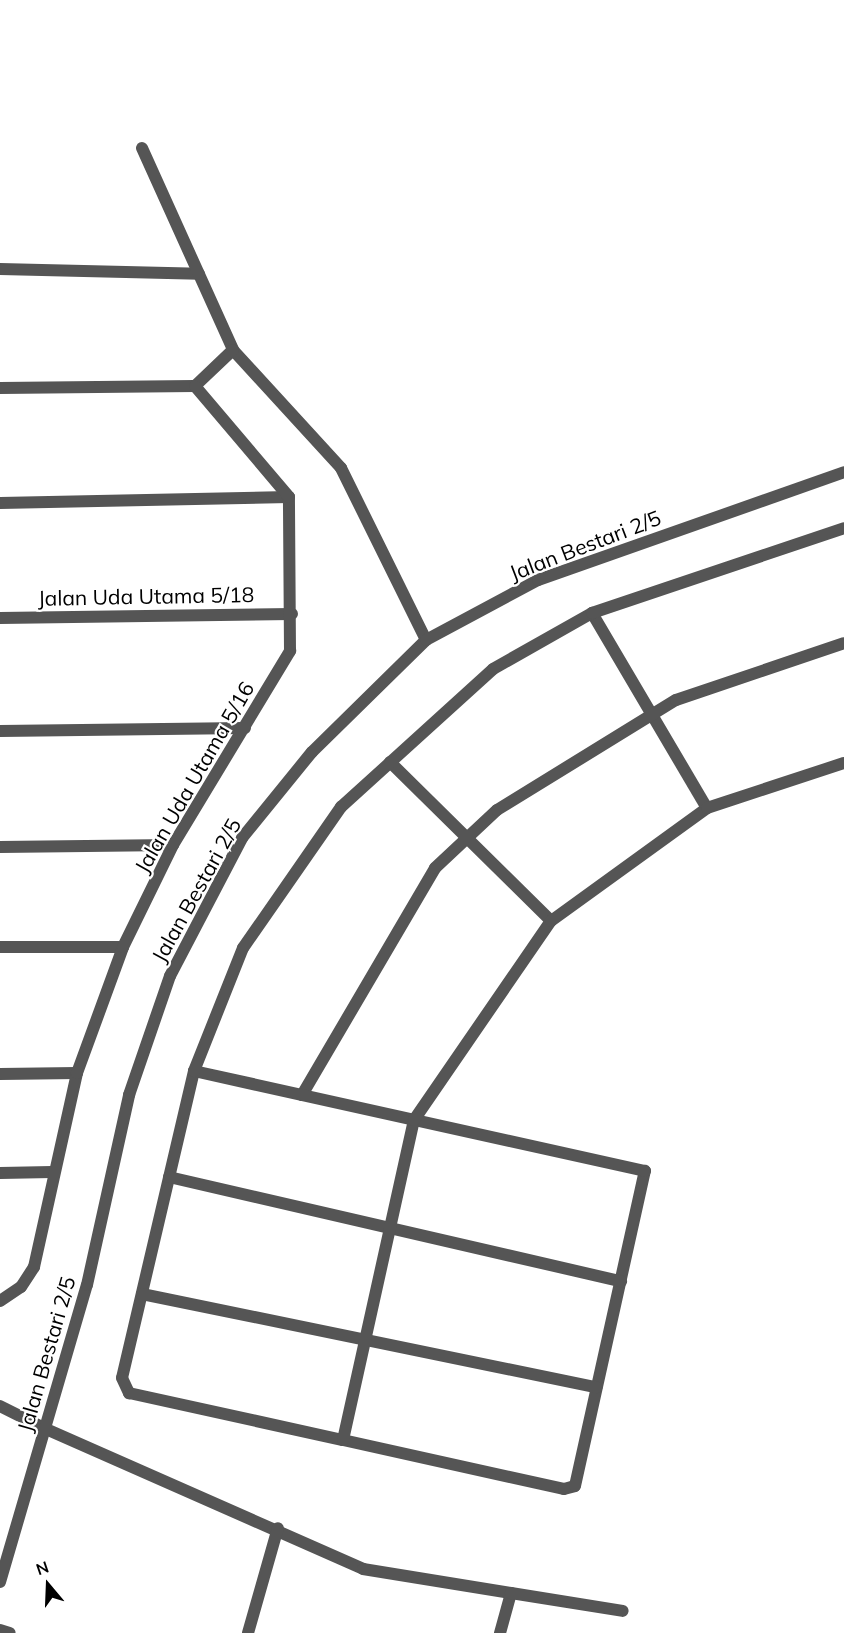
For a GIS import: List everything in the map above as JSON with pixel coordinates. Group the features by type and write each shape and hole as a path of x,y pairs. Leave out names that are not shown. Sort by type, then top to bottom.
{"street":[{"path":"142,148 233,350 341,468 426,640"},
{"path":"0,269 199,274"},
{"path":"0,388 195,386 233,350"},
{"path":"195,386 290,497"},
{"name":"Jalan Bestari 2/5","path":"0,1582 87,1285 129,1095 170,976 242,838 312,752 426,640 538,580 844,472"},
{"path":"0,502 290,497"},
{"name":"Jalan Uda Utama 5/16","path":"0,1301 21,1287 34,1267 52,1172 77,1073 123,947 172,845 290,651 292,614 290,497"},
{"path":"194,1071 645,1171 575,1486 564,1489 129,1393 122,1378 194,1071 243,948 341,807 494,669 592,613 844,528"},
{"path":"592,613 708,808"},
{"name":"Jalan Uda Utama 5/18","path":"0,618 292,614"},
{"path":"302,1095 435,868 497,810 676,700 844,643"},
{"path":"0,731 245,728"},
{"path":"390,762 551,921"},
{"path":"343,1440 414,1120 551,921 708,808 844,763"},
{"path":"0,847 172,845"},
{"path":"0,947 123,947"},
{"path":"0,1074 77,1073"},
{"path":"0,1173 52,1172"},
{"path":"169,1176 621,1281"},
{"path":"142,1294 597,1387"},
{"path":"0,1406 46,1429 278,1528 363,1569 623,1611"},
{"path":"248,1633 278,1528"},
{"path":"500,1633 511,1593"},
{"path":"0,1630 10,1633"}]}
